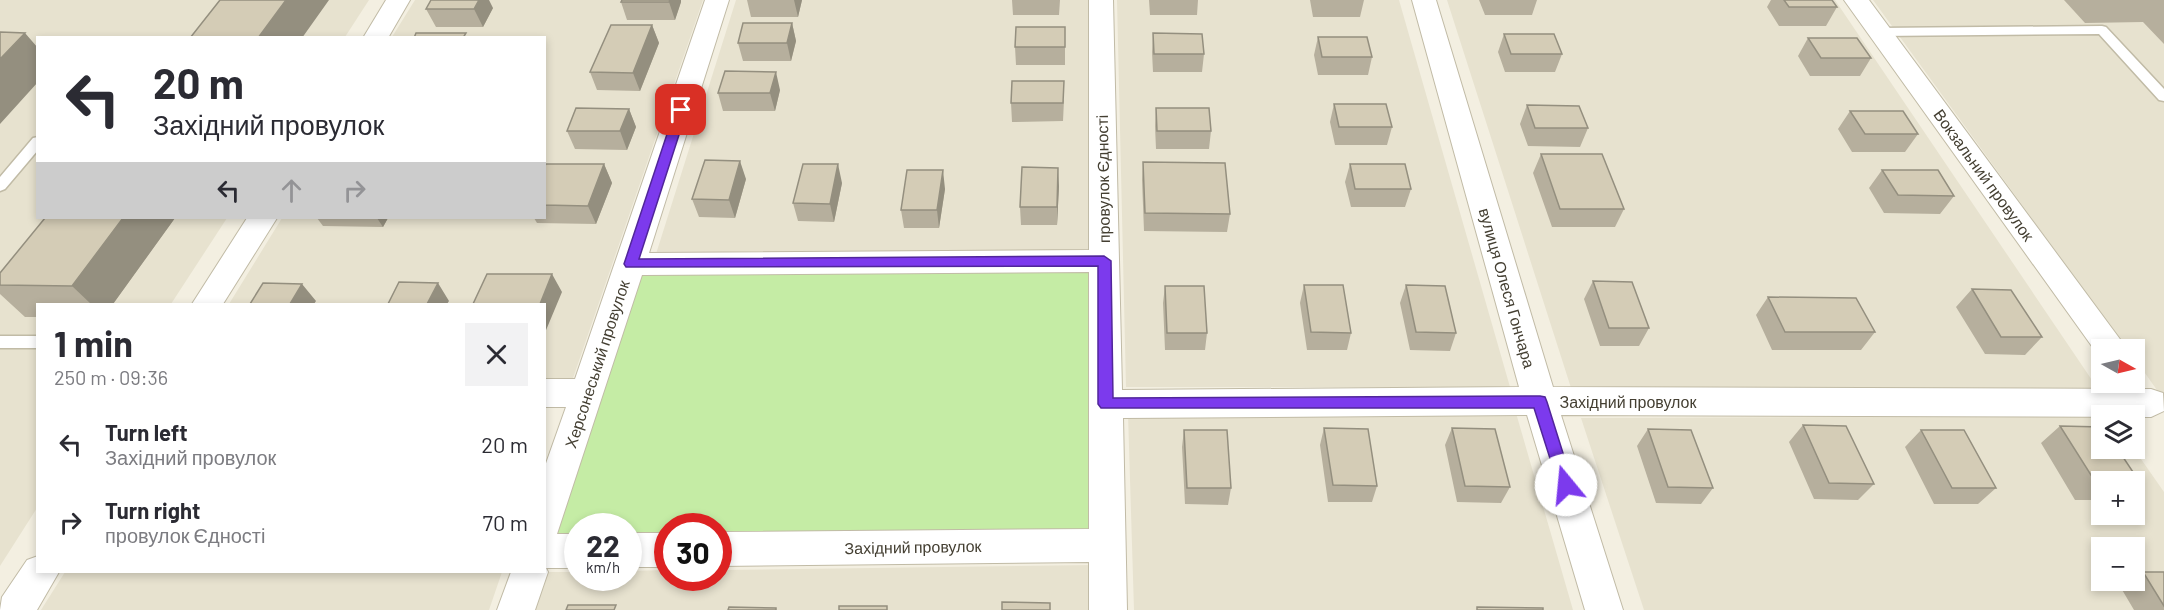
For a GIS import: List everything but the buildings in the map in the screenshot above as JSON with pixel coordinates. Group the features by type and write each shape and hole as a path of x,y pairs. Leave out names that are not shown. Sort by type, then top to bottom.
{"street":[{"path":"376,36 398,0"},
{"name":"Херсонеський провулок","path":"546,518 717,0"},
{"name":"провулок Єдності","path":"1101,0 1108,610"},
{"name":"вулиця Олеся Гончара","path":"1424,0 1540,402 1604,610"},
{"name":"Вокзальний провулок","path":"1856,0 2104,339"},
{"path":"208,303 261,219"},
{"path":"630,264 1104,261"},
{"path":"546,393 588,393"},
{"name":"Західний провулок","path":"1106,404 2150,402"},
{"name":"Західний провулок","path":"732,549 1107,545"},
{"path":"546,551 564,551"},
{"path":"16,610 39,573"},
{"path":"516,610 529,573"}],"lane":[{"path":"1879,32 2102,30 2164,97"},
{"path":"0,186 36,143"},
{"path":"0,342 36,342"}],"shaded area":[{"path":"0,0 369,0 346,36 36,36 36,219 226,219 172,303 36,303 36,510 0,566"},
{"path":"415,0 703,0 571,384 546,384 546,303 230,303 281,219 546,219 546,36 393,36"},
{"path":"736,0 1088,0 1090,250 656,254"},
{"path":"1117,0 1399,0 1510,387 1126,387"},
{"path":"1447,0 1835,0 2091,379 2091,389 1572,391"},
{"path":"1873,0 2164,0 2164,400 2145,373 2145,339 2120,339"},
{"path":"1516,413 1573,610 1134,610 1128,414"},
{"path":"2091,416 2091,459 2141,459 2164,492 2164,610 1644,610 1581,418"},
{"path":"1092,565 1092,610 533,610 546,572 564,572 564,591 642,591 642,571 654,570 654,591 732,591 732,570"},
{"path":"64,573 502,573 489,610 41,610"}],"green space":[{"path":"1104,261 1107,545 732,549 732,513 654,513 654,550 642,550 642,513 564,513 564,540 546,525 630,264"}],"route":[{"path":"681,110 630,264 1104,261 1106,404 1540,402 1566,485"}]}
